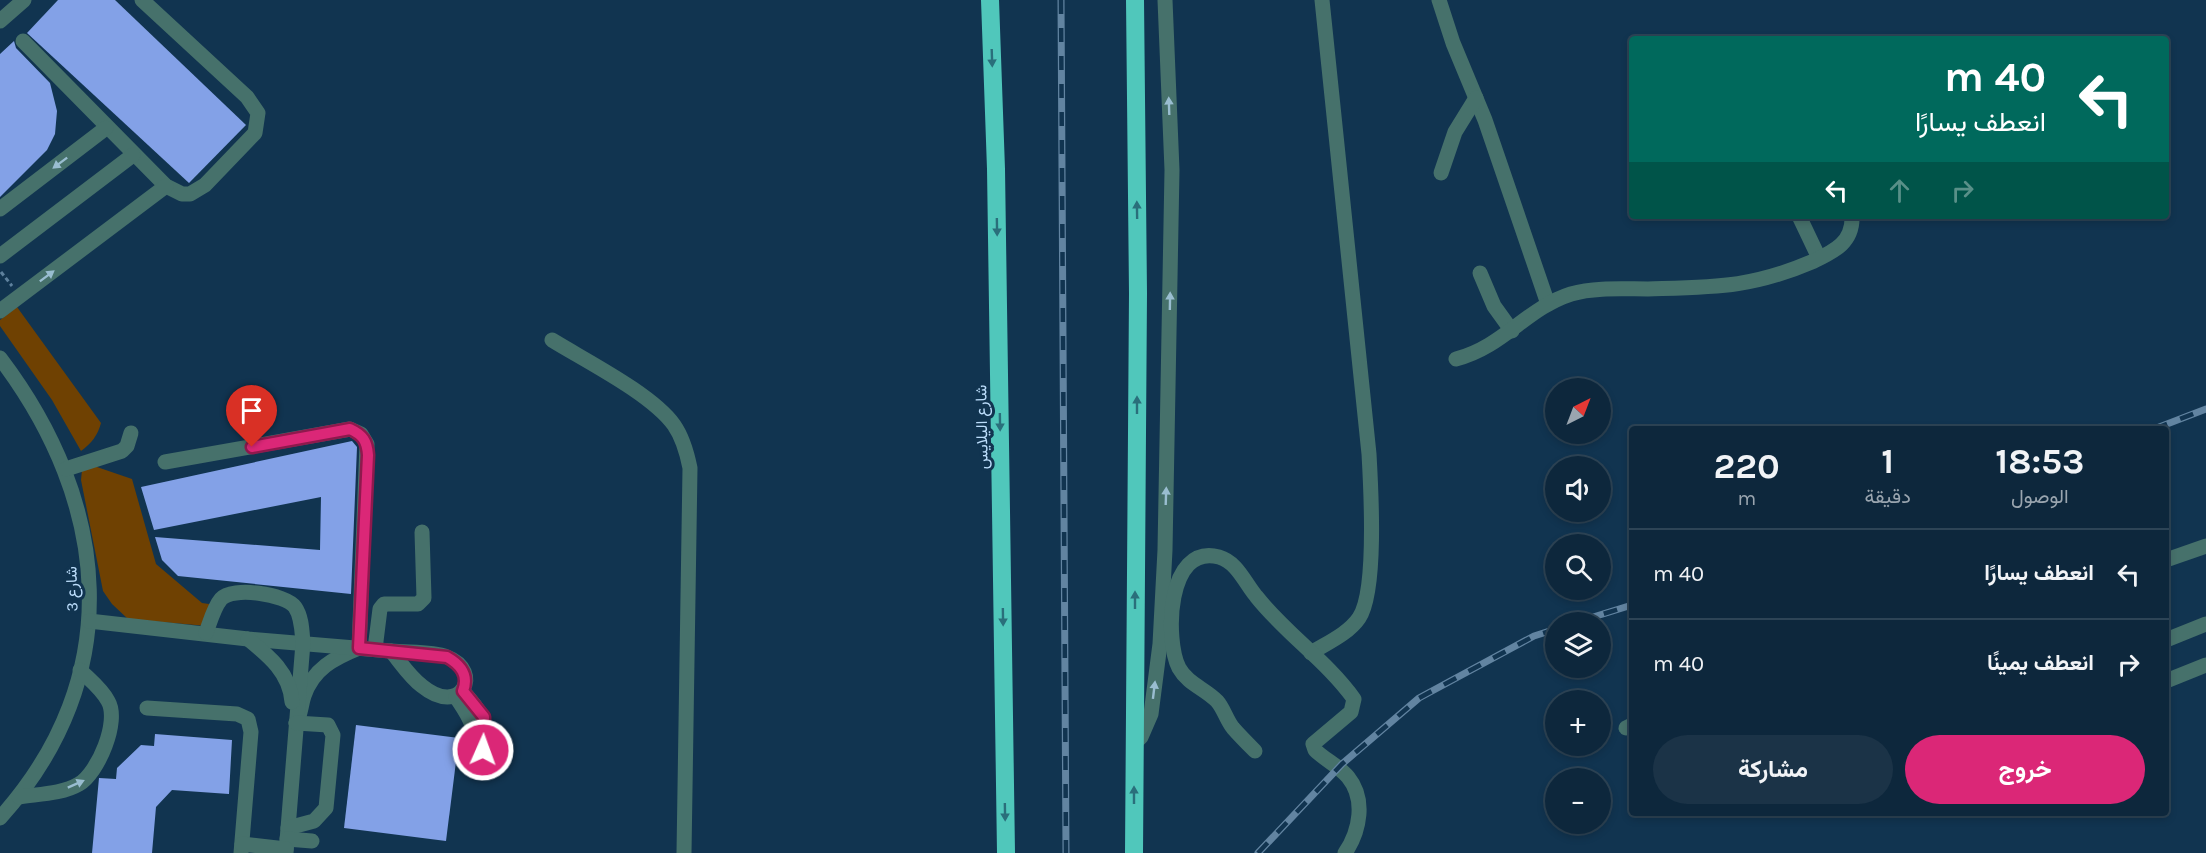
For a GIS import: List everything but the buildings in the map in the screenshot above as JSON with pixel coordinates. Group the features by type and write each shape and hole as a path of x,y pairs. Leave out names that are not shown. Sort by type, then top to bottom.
{"highway":[{"name":"شارع اليلايس","path":"990,0 996,169 1006,853"},
{"path":"1134,853 1138,305 1135,0"}],"street":[{"path":"0,21 24,0"},
{"path":"23,41 106,128 166,186 182,194 190,194 205,185 255,133 258,113 247,97 142,0"},
{"path":"1134,744 1141,737 1151,714 1160,644 1165,550 1172,170 1165,0"},
{"path":"1311,653 1353,625 1363,610 1369,557 1371,508 1368,454 1322,0"},
{"path":"1439,0 1548,304"},
{"path":"1441,173 1455,132 1476,98"},
{"path":"0,209 106,128"},
{"path":"0,256 133,155"},
{"path":"0,311 166,186"},
{"path":"1800,219 1819,258"},
{"path":"1456,358 1482,351 1548,304 1572,294 1597,289 1723,287 1778,276 1842,245 1851,231 1852,219"},
{"path":"1480,273 1494,306 1512,331"},
{"path":"552,340 658,407 679,433 687,456 690,468 684,853"},
{"name":"شارع 3","path":"0,358 26,394 66,469 79,508 87,549 89,621 80,670 61,723 35,773 19,797 0,818"},
{"path":"165,462 350,429 361,434 368,444 368,455 359,648"},
{"path":"66,469 122,451 127,446 131,433"},
{"path":"375,649 380,609 384,604 418,604 424,598 422,532"},
{"path":"2169,559 2206,546"},
{"path":"1255,751 1233,728 1218,703 1192,683 1178,666 1173,625 1175,585 1180,572 1197,558 1212,556 1226,560 1239,572 1258,599 1351,695 1355,704 1351,712 1313,744 1315,750 1348,777 1357,795 1357,827 1345,853"},
{"path":"206,633 217,606 226,594 233,592 282,597 295,607 301,623 303,644 287,840"},
{"path":"89,621 248,639 375,649 447,657 457,663 464,672 466,683 459,694 448,698 429,692 420,685 391,651"},
{"path":"2169,639 2206,624"},
{"path":"248,639 274,661 287,680 296,723"},
{"path":"296,723 307,688 320,669 339,656 359,648"},
{"path":"2169,680 2206,665"},
{"path":"19,797 76,786 87,780 100,760 112,717 111,708 108,700 80,670"},
{"path":"459,694 474,727 469,757"},
{"path":"147,708 237,714 248,719 251,732 242,848 313,837"},
{"path":"287,840 314,821 326,808 333,735 328,725 296,723"}],"shaded area":[{"path":"17,307 101,423 94,439 81,451 52,400 0,326 0,320"},
{"path":"94,466 132,479 156,564 202,603 216,605 207,626 128,619 112,604 103,591 81,480 82,470"}],"railway":[{"path":"1061,0 1066,853"},
{"path":"2162,426 2206,409"},
{"path":"1609,612 1629,606"},
{"path":"1258,853 1342,764 1419,698 1534,636 1545,632"}],"route":[{"path":"252,447 350,429 361,434 368,444 368,455 359,648 447,657 457,663 464,672 466,683 463,691 484,717 483,750"}]}
